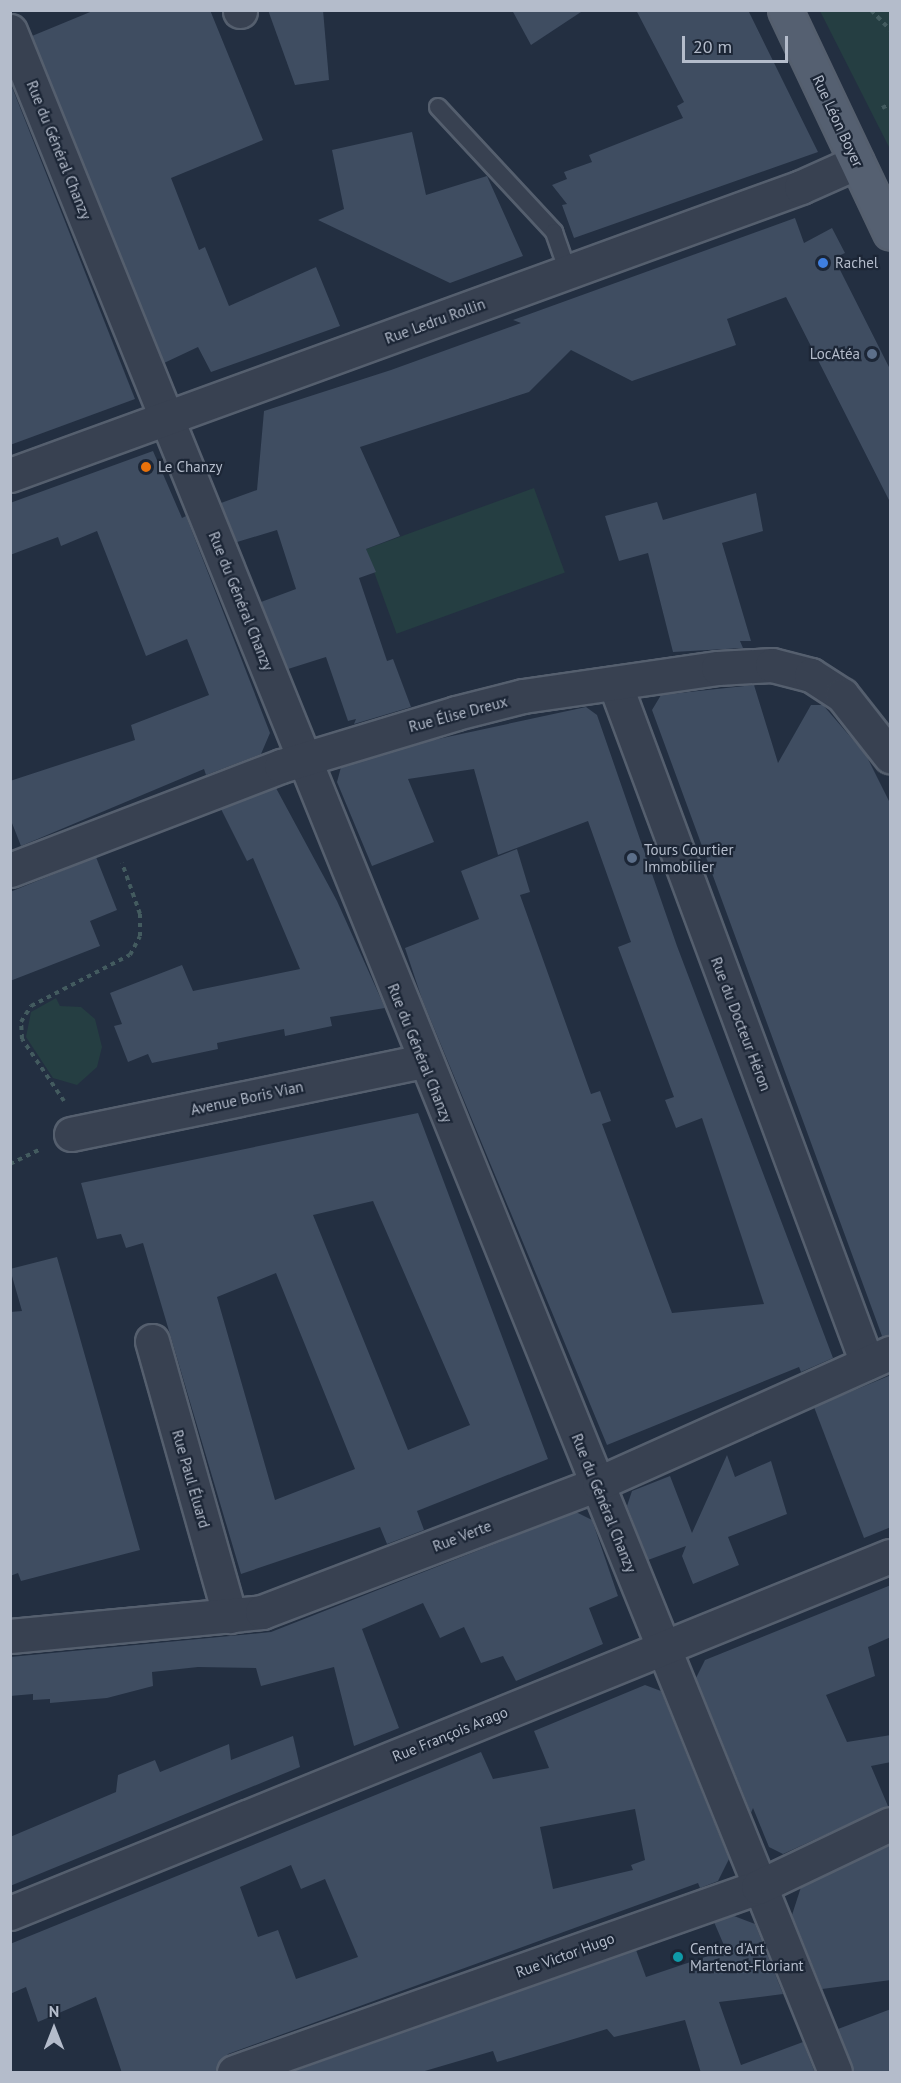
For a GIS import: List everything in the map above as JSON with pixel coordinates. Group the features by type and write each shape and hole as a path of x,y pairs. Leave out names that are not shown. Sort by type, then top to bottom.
{"main road":[{"name":"Rue Léon Boyer","path":"785,10 891,232"}],"street":[{"name":"Rue du Général Chanzy","path":"10,31 169,417 423,1061 664,1647 758,1887 835,2073"},
{"name":"Rue Ledru Rollin","path":"10,475 568,272 857,162"},
{"name":"Rue Élise Dreux","path":"10,870 303,758 523,696 750,665 792,668 842,695 891,756"},
{"name":"Rue du Docteur Héron","path":"615,684 879,1358"},
{"name":"Avenue Boris Vian","path":"71,1134 423,1061"},
{"name":"Rue Paul Éluard","path":"152,1341 230,1616"},
{"name":"Rue Verte","path":"10,1636 262,1612 597,1483 879,1358"},
{"name":"Rue François Arago","path":"10,1913 891,1556"},
{"name":"Rue Victor Hugo","path":"234,2073 758,1887 891,1824"}],"lane":[{"path":"438,107 554,232 568,272"}],"path":[{"path":"871,10 891,30"},
{"path":"882,108 891,104"},
{"path":"71,1134 63,1099 22,1038 21,1022 31,1006 111,969 130,955 140,936 140,914 107,833"}],"green space":[{"path":"820,11 890,11 890,149"},
{"path":"534,488 565,573 397,634 366,549"},
{"path":"56,998 60,1006 81,1007 95,1019 102,1047 97,1067 77,1085 53,1078 26,1037 31,1012"}],"building":[{"path":"95,10 210,10 263,140 171,178 199,250 205,247 229,306 316,267 340,326 211,372 198,347 164,363 32,36"},
{"path":"268,10 323,10 329,80 295,85"},
{"path":"512,10 584,10 531,45"},
{"path":"636,10 748,10 818,152 574,238 562,205 567,204 552,185 567,179 564,172 592,162 589,155 683,118 677,106 684,102"},
{"path":"10,82 135,399 10,445"},
{"path":"412,132 426,195 487,176 523,256 450,283 318,220 344,209 332,150"},
{"path":"795,218 804,243 832,228 845,253 834,258 891,371 891,504 786,297 727,319 736,345 632,381 571,350 529,392 360,447 400,536 366,549 376,572 359,578 387,661 393,659 411,707 354,724 356,719 348,721 326,657 288,669 261,602 296,589 277,530 237,542 221,503 257,490 264,411 391,370 521,323 513,320"},
{"path":"153,451 182,518 186,516 270,733 261,754 206,775 204,769 21,846 10,818 10,781 135,740 131,725 209,695 187,639 146,656 97,531 61,546 58,537 10,555 10,503"},
{"path":"756,493 763,531 722,543 751,641 740,641 743,648 673,652 648,553 619,561 605,516 657,502 663,520"},
{"path":"754,685 778,763 811,705 823,705 866,755 891,805 891,1335 882,1336 652,710 661,695"},
{"path":"586,707 597,715 677,946 833,1358 801,1372 799,1367 607,1445 422,999 405,948 479,919 461,871 517,849 530,892 520,895 591,1094 600,1091 611,1121 602,1124 672,1313 764,1304 702,1118 676,1128 665,1100 674,1097 618,947 631,942 588,821 498,855 474,769 408,779 434,842 372,866 337,782 341,767 424,742"},
{"path":"276,788 337,901 385,1008 330,1017 332,1026 285,1036 284,1029 217,1043 218,1049 152,1063 148,1054 128,1062 114,1026 122,1024 110,993 182,965 193,991 300,969 253,858 247,861 221,809"},
{"path":"96,857 117,910 90,921 100,946 10,981 10,892"},
{"path":"418,1113 548,1459 417,1511 424,1530 387,1544 380,1527 241,1574 143,1243 126,1248 121,1234 97,1239 81,1183","holes":["373,1201 470,1425 408,1450 313,1215","276,1273 355,1469 275,1500 217,1297"]},
{"path":"57,1257 140,1550 21,1581 18,1573 10,1576 10,1312 22,1311 10,1269"},
{"path":"891,1375 891,1527 864,1538 814,1407"},
{"path":"727,1455 735,1477 771,1461 787,1514 728,1537 739,1565 693,1584 682,1556 686,1546 648,1560 627,1506 632,1491 670,1476 692,1533"},
{"path":"576,1512 592,1520 618,1596 589,1608 603,1644 516,1681 503,1656 481,1663 464,1627 440,1638 423,1603 362,1629 399,1728 354,1746 334,1667 261,1686 256,1668 198,1667 152,1672 153,1686 107,1698 50,1703 50,1699 33,1700 33,1694 10,1696 10,1657 271,1632"},
{"path":"891,1585 891,1637 868,1647 875,1676 826,1695 847,1742 891,1735 891,1762 871,1766 888,1806 783,1854 769,1847 753,1808 751,1813 696,1678 705,1660"},
{"path":"645,1685 661,1691 729,1859 718,1881 700,1888 698,1883 228,2054 216,2073 122,2073 96,1997 38,2022 26,1987 10,1994 10,1944 481,1752 493,1779 549,1768 534,1731","holes":["635,1809 645,1860 631,1865 633,1870 553,1889 540,1827","291,1865 301,1889 325,1879 358,1957 296,1979 278,1930 258,1937 240,1887"]},
{"path":"293,1736 300,1767 10,1886 10,1837 116,1792 118,1775 155,1760 160,1772 229,1744 231,1760"},
{"path":"891,1845 891,1980 822,1989 792,1915 801,1887"},
{"path":"734,1916 755,1924 783,1994 719,2002 741,2065 803,2042 815,2073 701,2073 685,2020 614,2037 607,2029 497,2062 493,2051 418,2073 289,2073 636,1950 646,1977 726,1950 714,1922"},
{"path":"891,2009 891,2073 853,2073 838,2029"}],"place":[{"name":"Rachel","path":"823,263"},
{"name":"LocAtéa","path":"872,354"},
{"name":"Le Chanzy","path":"146,467"},
{"name":"Tours Courtier Immobilier","path":"632,858"},
{"name":"Centre d'Art Martenot-Floriant","path":"678,1957"}]}
